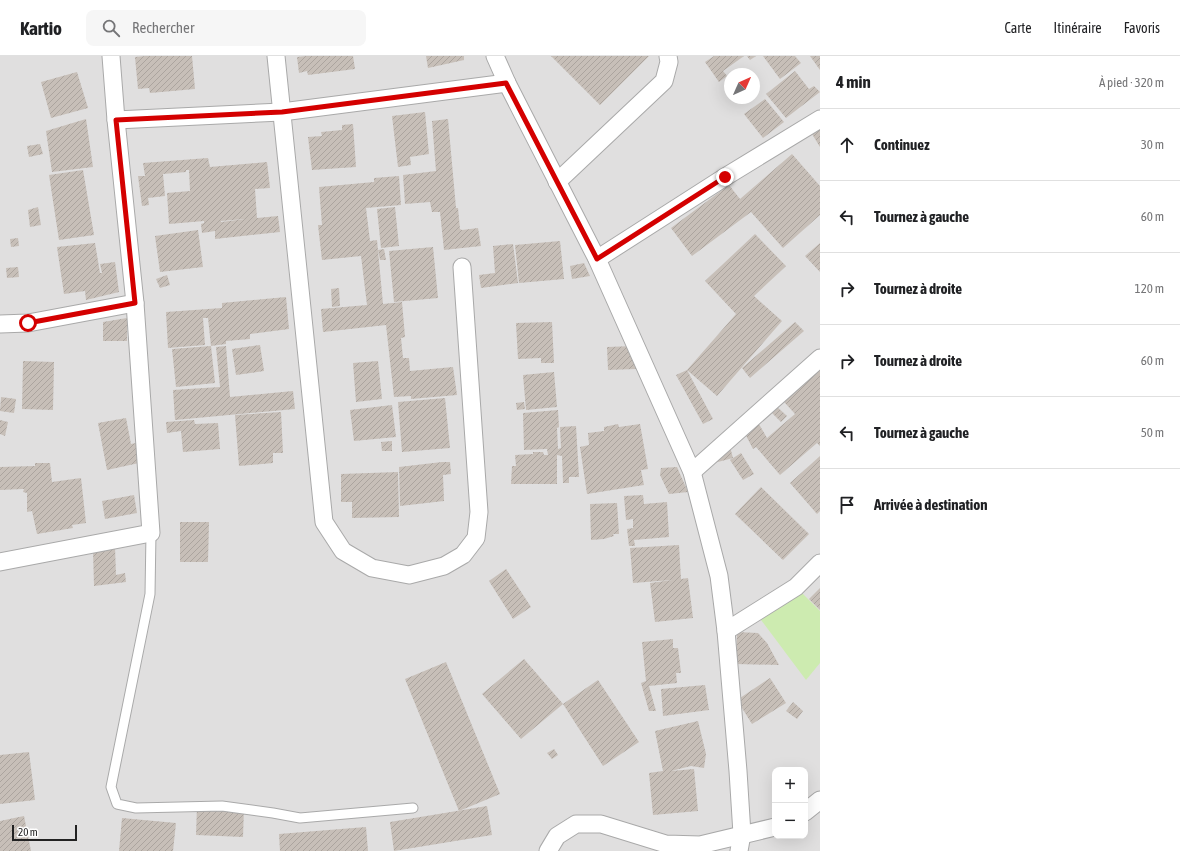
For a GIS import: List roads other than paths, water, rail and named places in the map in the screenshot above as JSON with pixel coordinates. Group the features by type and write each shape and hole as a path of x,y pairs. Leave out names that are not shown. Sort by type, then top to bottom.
{"street":[{"path":"0,562 151,534 135,303 116,120 111,56"},
{"path":"276,56 324,522 343,551 372,568 409,575 444,566 463,555 476,538 479,512 462,267"},
{"path":"495,56 506,83 597,259 692,472 719,576 726,631 742,834 739,851"},
{"path":"557,182 664,81 669,62 668,56"},
{"path":"116,120 282,112 506,83"},
{"path":"597,259 725,177 820,119"},
{"path":"0,324 28,323 135,303"},
{"path":"692,472 820,358"},
{"path":"726,631 796,587 820,563"},
{"path":"808,810 820,800"},
{"path":"548,851 557,836 576,824 601,824 666,844 700,845 772,828"}],"lane":[{"path":"151,534 150,594 111,787 117,804 136,808 222,806 300,818 413,808"}]}
